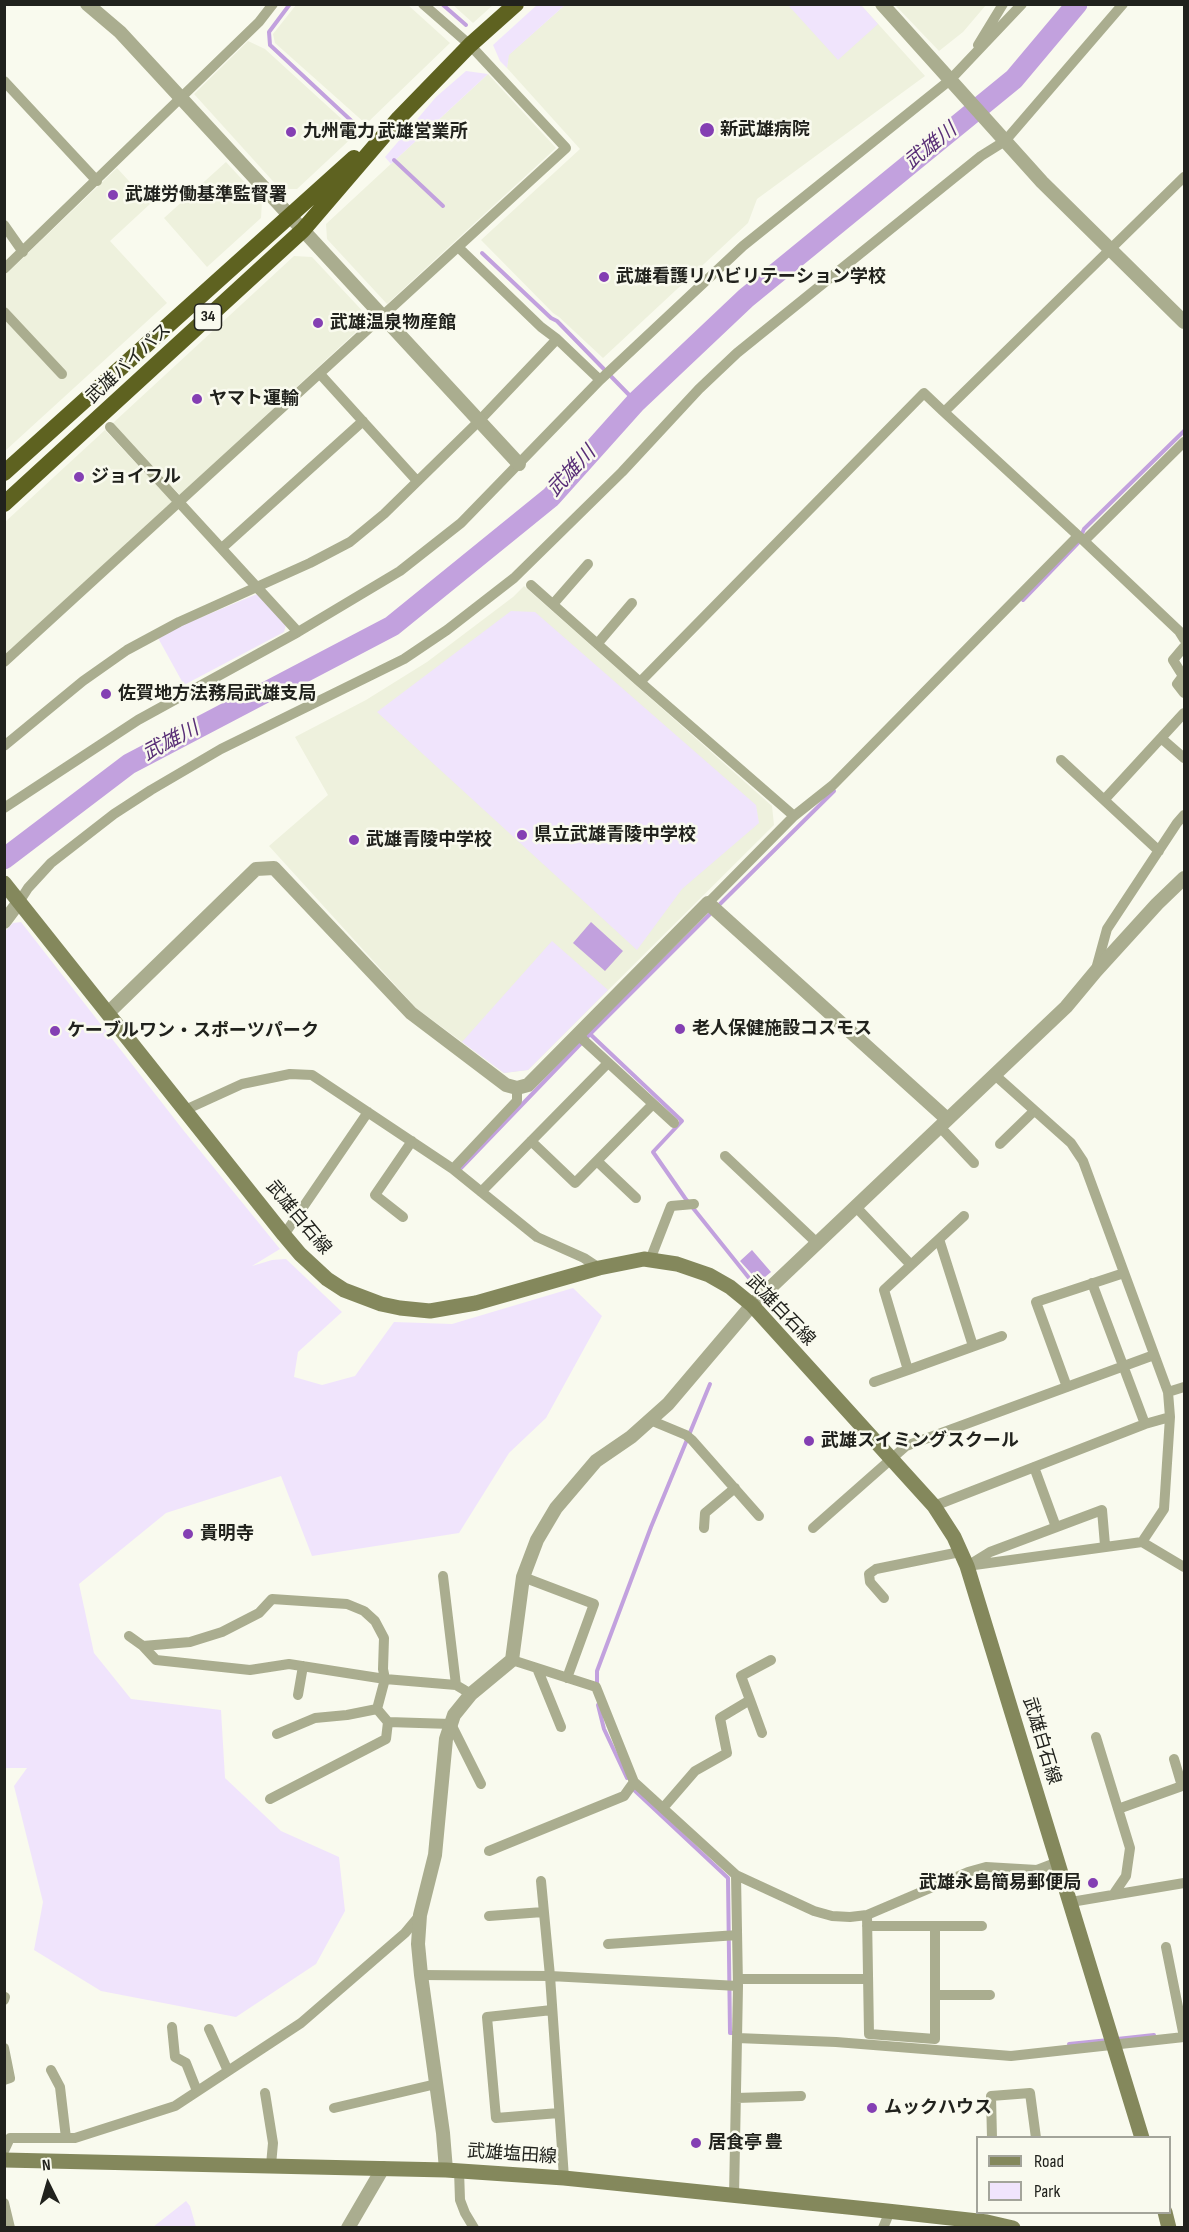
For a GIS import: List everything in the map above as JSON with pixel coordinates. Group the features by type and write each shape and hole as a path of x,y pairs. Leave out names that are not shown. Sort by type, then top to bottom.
{"highway":[{"name":"武雄バイパス","path":"4,504 303,230 399,118 470,45 516,4"},
{"name":"武雄バイパス","path":"4,473 399,118"}],"main road":[{"name":"武雄白石線","path":"12,893 284,1236 312,1267 344,1290 381,1304 415,1310 446,1309 599,1268 644,1259 676,1264 709,1275 730,1287 752,1305 934,1506 954,1537 967,1566 1141,2136"},
{"name":"武雄塩田線","path":"4,2160 453,2170 564,2178 890,2211 987,2217 1013,2228"}],"street":[{"path":"87,4 120,32 519,464"},
{"path":"4,269 259,22 273,4"},
{"path":"4,662 566,148 470,45 423,4"},
{"path":"882,4 1004,140 1109,250 1185,322"},
{"path":"970,60 1003,4"},
{"path":"4,808 138,720 298,632 400,571 461,523 600,380 743,246 951,82 1022,4"},
{"path":"4,922 12,893 28,888 51,863 114,814 221,749 404,659 447,630 514,578 622,472 699,389 737,353 981,156 1004,140 1124,4"},
{"path":"4,81 97,181"},
{"path":"944,412 1185,177"},
{"path":"4,225 23,252"},
{"path":"458,247 600,380"},
{"path":"4,312 62,374"},
{"path":"4,746 83,681 127,650 179,622 310,563 350,542 384,514 478,422 557,339"},
{"path":"320,374 417,481"},
{"path":"640,682 924,393 1081,538 1185,639"},
{"path":"222,548 363,421"},
{"path":"110,427 298,632"},
{"path":"108,1013 256,868 274,868 411,1013 506,1085 517,1088 528,1085 582,1039 708,903 794,816 833,785 1081,538 1185,442"},
{"path":"554,603 588,564"},
{"path":"531,585 794,816"},
{"path":"597,643 632,603"},
{"path":"1185,647 1173,660 1183,676 1177,684 1185,693"},
{"path":"1104,800 1185,713"},
{"path":"1161,738 1185,758"},
{"path":"1061,760 1159,851"},
{"path":"1096,970 1107,929 1176,823 1185,815"},
{"path":"474,2228 460,2200 436,2084 418,1944 420,1915 435,1855 446,1739 454,1715 471,1694 512,1660 523,1577 537,1540 556,1508 596,1461 631,1437 668,1404 752,1305 943,1123 996,1076 1066,1007 1096,970 1157,904 1185,878"},
{"path":"708,903 943,1123 974,1163"},
{"path":"582,1039 674,1123"},
{"path":"481,1192 608,1063"},
{"path":"185,1110 242,1084 290,1074 312,1076 453,1169 537,1237 584,1258 599,1268"},
{"path":"996,1076 1071,1143 1083,1161 1168,1392 1170,1417 1164,1509 1142,1542"},
{"path":"453,1169 517,1101 517,1088"},
{"path":"531,1142 575,1183 653,1104"},
{"path":"1000,1144 1035,1111"},
{"path":"284,1236 368,1112"},
{"path":"403,1217 375,1195 411,1141"},
{"path":"725,1156 817,1243"},
{"path":"597,1161 636,1198"},
{"path":"650,1260 671,1206 690,1204"},
{"path":"855,1206 911,1265"},
{"path":"908,1370 884,1290 964,1216"},
{"path":"939,1239 973,1346"},
{"path":"1067,1387 1036,1302 1124,1273"},
{"path":"1092,1283 1145,1424"},
{"path":"874,1382 1002,1336"},
{"path":"813,1528 906,1446 1154,1355"},
{"path":"1168,1392 1185,1387"},
{"path":"934,1506 1145,1424 1170,1417"},
{"path":"650,1420 689,1438 759,1516"},
{"path":"1034,1467 1056,1527"},
{"path":"704,1528 705,1513 735,1488"},
{"path":"967,1566 990,1552 1102,1510 1106,1545"},
{"path":"967,1566 1106,1545 1142,1542 1185,1567"},
{"path":"884,1598 870,1582 869,1574 876,1569 960,1552"},
{"path":"443,1576 456,1685"},
{"path":"523,1577 594,1604 567,1678"},
{"path":"143,1646 190,1642 222,1632 259,1613 272,1599 347,1604 364,1611 375,1621 384,1638 385,1679 377,1709"},
{"path":"129,1636 143,1646 156,1660 250,1670 289,1664 385,1679 456,1685 471,1694"},
{"path":"512,1660 596,1687 634,1782 736,1875 814,1911 832,1916 934,1926 981,1926"},
{"path":"762,1733 741,1676 771,1660"},
{"path":"298,1695 303,1666"},
{"path":"537,1668 561,1727"},
{"path":"663,1808 695,1771 728,1753 720,1718 750,1700"},
{"path":"270,1799 386,1739 388,1722 377,1709"},
{"path":"277,1734 315,1718 377,1709"},
{"path":"388,1722 451,1724"},
{"path":"451,1724 481,1784"},
{"path":"1096,1737 1130,1848 1126,1876 1113,1895"},
{"path":"1118,1809 1182,1786 1174,1759"},
{"path":"489,1851 624,1796 634,1782"},
{"path":"867,1920 968,1872 986,1867 1037,1869 1058,1862"},
{"path":"734,2196 738,1982 736,1875"},
{"path":"541,1881 564,2178"},
{"path":"1071,1902 1185,1883"},
{"path":"489,1916 543,1912"},
{"path":"4,2151 10,2138 75,2138 175,2106 301,2024 405,1933 420,1915"},
{"path":"867,1920 869,2034 935,2039 934,1926"},
{"path":"608,1944 737,1935"},
{"path":"737,2038 836,2042 1011,2056 1184,2037 1166,1947"},
{"path":"421,1975 549,1976 738,1982 868,1979"},
{"path":"934,1995 990,1995"},
{"path":"552,2010 487,2017 496,2118 559,2113"},
{"path":"172,2027 175,2057 186,2063 197,2091"},
{"path":"208,2030 228,2071"},
{"path":"4,2048 10,2078 4,2080"},
{"path":"51,2070 60,2087 66,2138"},
{"path":"334,2108 436,2084"},
{"path":"265,2093 273,2143 271,2165"},
{"path":"992,2136 991,2096 1030,2093 1036,2136"},
{"path":"736,2098 801,2096"},
{"path":"348,2228 383,2168"},
{"path":"4,2203 9,2228"},
{"path":"883,2228 890,2211"}],"shaded area":[{"path":"296,5 408,5 450,43 366,124 275,43 273,34"},
{"path":"453,5 493,5 473,23"},
{"name":"新武雄病院","path":"565,5 861,5 925,76 757,199 748,223 603,358 553,313 481,240 580,149 507,68 508,55"},
{"path":"895,5 986,5 963,32 939,51"},
{"path":"248,41 265,49 357,133 297,189 280,189 194,94"},
{"path":"488,74 556,148 387,304 327,239 326,224"},
{"path":"226,162 262,201 261,218 207,267 164,218"},
{"path":"117,168 150,204 110,241 167,303 5,451 5,275"},
{"path":"294,256 312,257 370,319 180,495 113,423"},
{"path":"105,430 172,502 5,655 5,522"},
{"name":"県立武雄青陵中学校","path":"524,586 772,806 774,825 528,1070 504,1073 416,1008 269,846 328,795 295,737 366,700 427,662 513,597"},
{"path":"591,922 623,951 605,971 573,943"},
{"path":"752,1250 771,1272 759,1282 740,1261"}],"green space":[{"path":"538,4 565,5 509,55 507,68 500,61 493,45"},
{"path":"788,5 861,5 878,24 838,60"},
{"path":"466,71 488,74 391,164 385,157 436,97"},
{"path":"257,594 286,625 284,632 184,685 158,638 185,624"},
{"path":"511,611 535,612 756,805 759,823 682,889 637,950 377,712"},
{"path":"21,922 184,1131 280,1249 252,1266 272,1260 286,1259 342,1312 298,1352 294,1377 322,1385 355,1376 394,1322 452,1324 573,1288 602,1316 546,1418 509,1453 459,1533 312,1556 281,1476 166,1513 79,1584 94,1653 131,1699 221,1710 225,1778 281,1831 339,1857 345,1911 316,1964 236,2017 101,1991 34,1950 43,1902 14,1786 27,1768 4,1768 4,932 13,923"},
{"path":"552,941 608,990 528,1070 504,1073 462,1042"},
{"path":"186,2201 190,2206 196,2227 153,2227"}],"waterway":[{"path":"290,4 269,32 270,45 358,127"},
{"path":"442,4 466,25"},
{"name":"武雄川","path":"4,859 129,764 392,626 551,497 636,402 746,298 1014,79 1077,4"},
{"path":"394,160 443,206"},
{"path":"482,253 551,318 557,321 636,402"},
{"path":"1023,600 1078,543 1084,529 1184,431"},
{"path":"720,904 834,791"},
{"path":"460,1169 710,914"},
{"path":"590,1034 682,1121 653,1152 685,1198 753,1283"},
{"path":"597,1685 597,1671 651,1527 710,1384"},
{"path":"598,1705 604,1729 627,1778"},
{"path":"632,1788 728,1878 730,2033 736,2033"},
{"path":"1117,2039 1154,2035"},
{"path":"1069,2044 1109,2040"}],"place":[{"name":"新武雄病院","path":"707,130"},
{"name":"九州電力 武雄営業所","path":"291,132"},
{"name":"武雄労働基準監督署","path":"113,195"},
{"name":"武雄看護リハビリテーション学校","path":"604,277"},
{"name":"武雄温泉物産館","path":"318,323"},
{"name":"ヤマト運輸","path":"197,399"},
{"name":"ジョイフル","path":"79,477"},
{"name":"佐賀地方法務局武雄支局","path":"106,694"},
{"name":"県立武雄青陵中学校","path":"522,835"},
{"name":"武雄青陵中学校","path":"354,840"},
{"name":"老人保健施設コスモス","path":"680,1029"},
{"name":"ケーブルワン・スポーツパーク","path":"55,1031"},
{"name":"武雄スイミングスクール","path":"809,1441"},
{"name":"貴明寺","path":"188,1534"},
{"name":"武雄永島簡易郵便局","path":"1093,1883"},
{"name":"ムックハウス","path":"872,2108"},
{"name":"居食亭 豊","path":"696,2143"}]}
